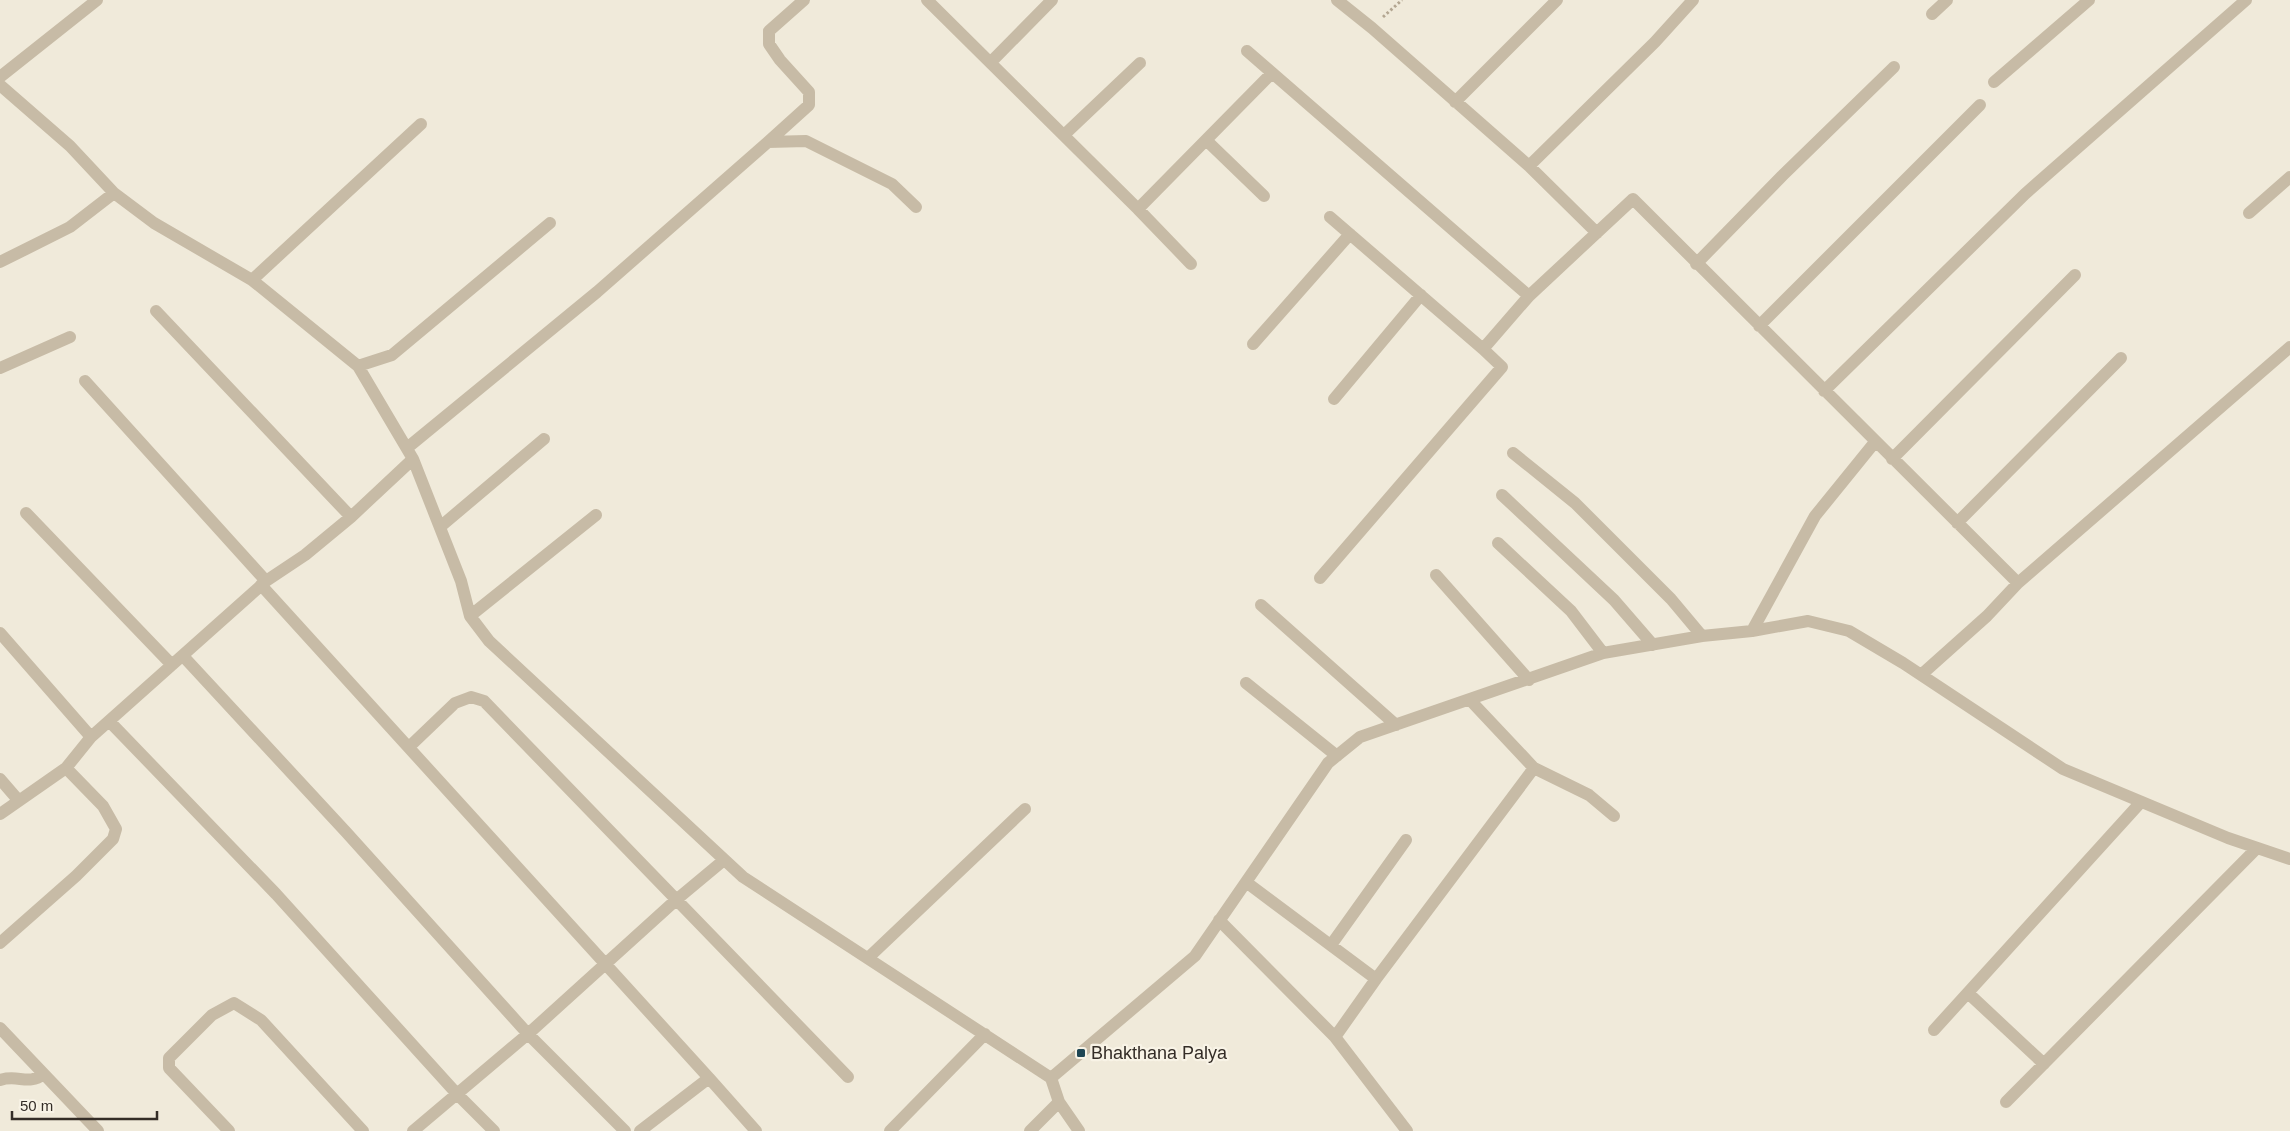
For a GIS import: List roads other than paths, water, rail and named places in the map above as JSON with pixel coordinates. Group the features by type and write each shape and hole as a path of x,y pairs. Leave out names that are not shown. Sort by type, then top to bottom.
{"street":[{"path":"0,77 97,0"},
{"path":"0,814 66,768 91,737 264,583 305,555 352,517 410,454 809,105 809,92 780,60 769,44 769,32 804,0"},
{"path":"927,0 1191,264"},
{"path":"990,62 1052,0"},
{"path":"1337,0 1372,28 1528,166 1597,233"},
{"path":"1455,102 1557,0"},
{"path":"1528,166 1655,42 1693,0"},
{"path":"1932,14 1947,0"},
{"path":"1994,82 2089,0"},
{"path":"1824,391 2025,194 2246,0"},
{"path":"1247,51 1529,296"},
{"path":"1064,135 1140,63"},
{"path":"1696,264 1782,176 1894,67"},
{"path":"1138,209 1272,73"},
{"path":"0,85 70,146 114,193 154,223 252,280 358,366 410,454 461,581 470,616 496,648 743,878 1051,1078 1059,1102 1079,1131"},
{"path":"1759,326 1980,105"},
{"path":"252,280 421,124"},
{"path":"1206,140 1264,196"},
{"path":"768,142 806,141 892,184 916,207"},
{"path":"2249,213 2290,177"},
{"path":"0,262 70,227 114,193"},
{"path":"1483,349 1529,296 1633,199 2018,584"},
{"path":"1320,578 1502,366 1330,218"},
{"path":"358,366 392,354 550,223"},
{"path":"1253,344 1350,234"},
{"path":"1892,459 2074,275"},
{"path":"1334,399 1421,295"},
{"path":"156,311 352,517"},
{"path":"0,368 70,337"},
{"path":"1921,675 1987,616 2018,584 2290,347"},
{"path":"1957,523 2121,358"},
{"path":"85,381 409,747 756,1131"},
{"path":"440,527 544,439"},
{"path":"1752,632 1815,516 1875,442"},
{"path":"1514,453 1575,503 1671,599 1702,636"},
{"path":"1502,495 1614,600 1653,645"},
{"path":"26,513 172,666"},
{"path":"470,616 596,515"},
{"path":"1498,543 1571,611 1603,653"},
{"path":"1436,575 1529,680"},
{"path":"1261,604 1396,725"},
{"path":"1051,1078 1194,956 1328,762 1360,737 1603,653 1702,636 1752,632 1808,621 1849,630 2063,769 2228,838 2290,859"},
{"path":"0,633 91,737"},
{"path":"183,656 346,832 528,1034 625,1131"},
{"path":"1246,683 1337,756"},
{"path":"409,747 455,703 471,697 484,701 848,1077"},
{"path":"1470,700 1534,768 1590,795 1614,816"},
{"path":"110,722 276,894 457,1094 494,1131"},
{"path":"0,943 76,876 113,839 116,828 110,816 103,806 66,768"},
{"path":"1335,1038 1376,979 1534,768"},
{"path":"0,779 19,801"},
{"path":"1934,1030 2142,802"},
{"path":"868,958 1024,809"},
{"path":"1331,945 1406,840"},
{"path":"2006,1102 2257,848"},
{"path":"413,1131 528,1034 676,900 724,860"},
{"path":"1246,882 1376,979"},
{"path":"1219,920 1335,1038 1407,1131"},
{"path":"1968,993 2044,1064"},
{"path":"228,1131 169,1068 169,1058 212,1015 234,1003 261,1020 363,1131"},
{"path":"0,1028 98,1131"},
{"path":"890,1131 985,1034"},
{"path":"0,1080 11,1077 30,1081 36,1080 44,1074"},
{"path":"640,1131 709,1078"},
{"path":"1030,1131 1059,1102"}],"place":[{"name":"Bhakthana Palya","path":"1081,1053"}]}
